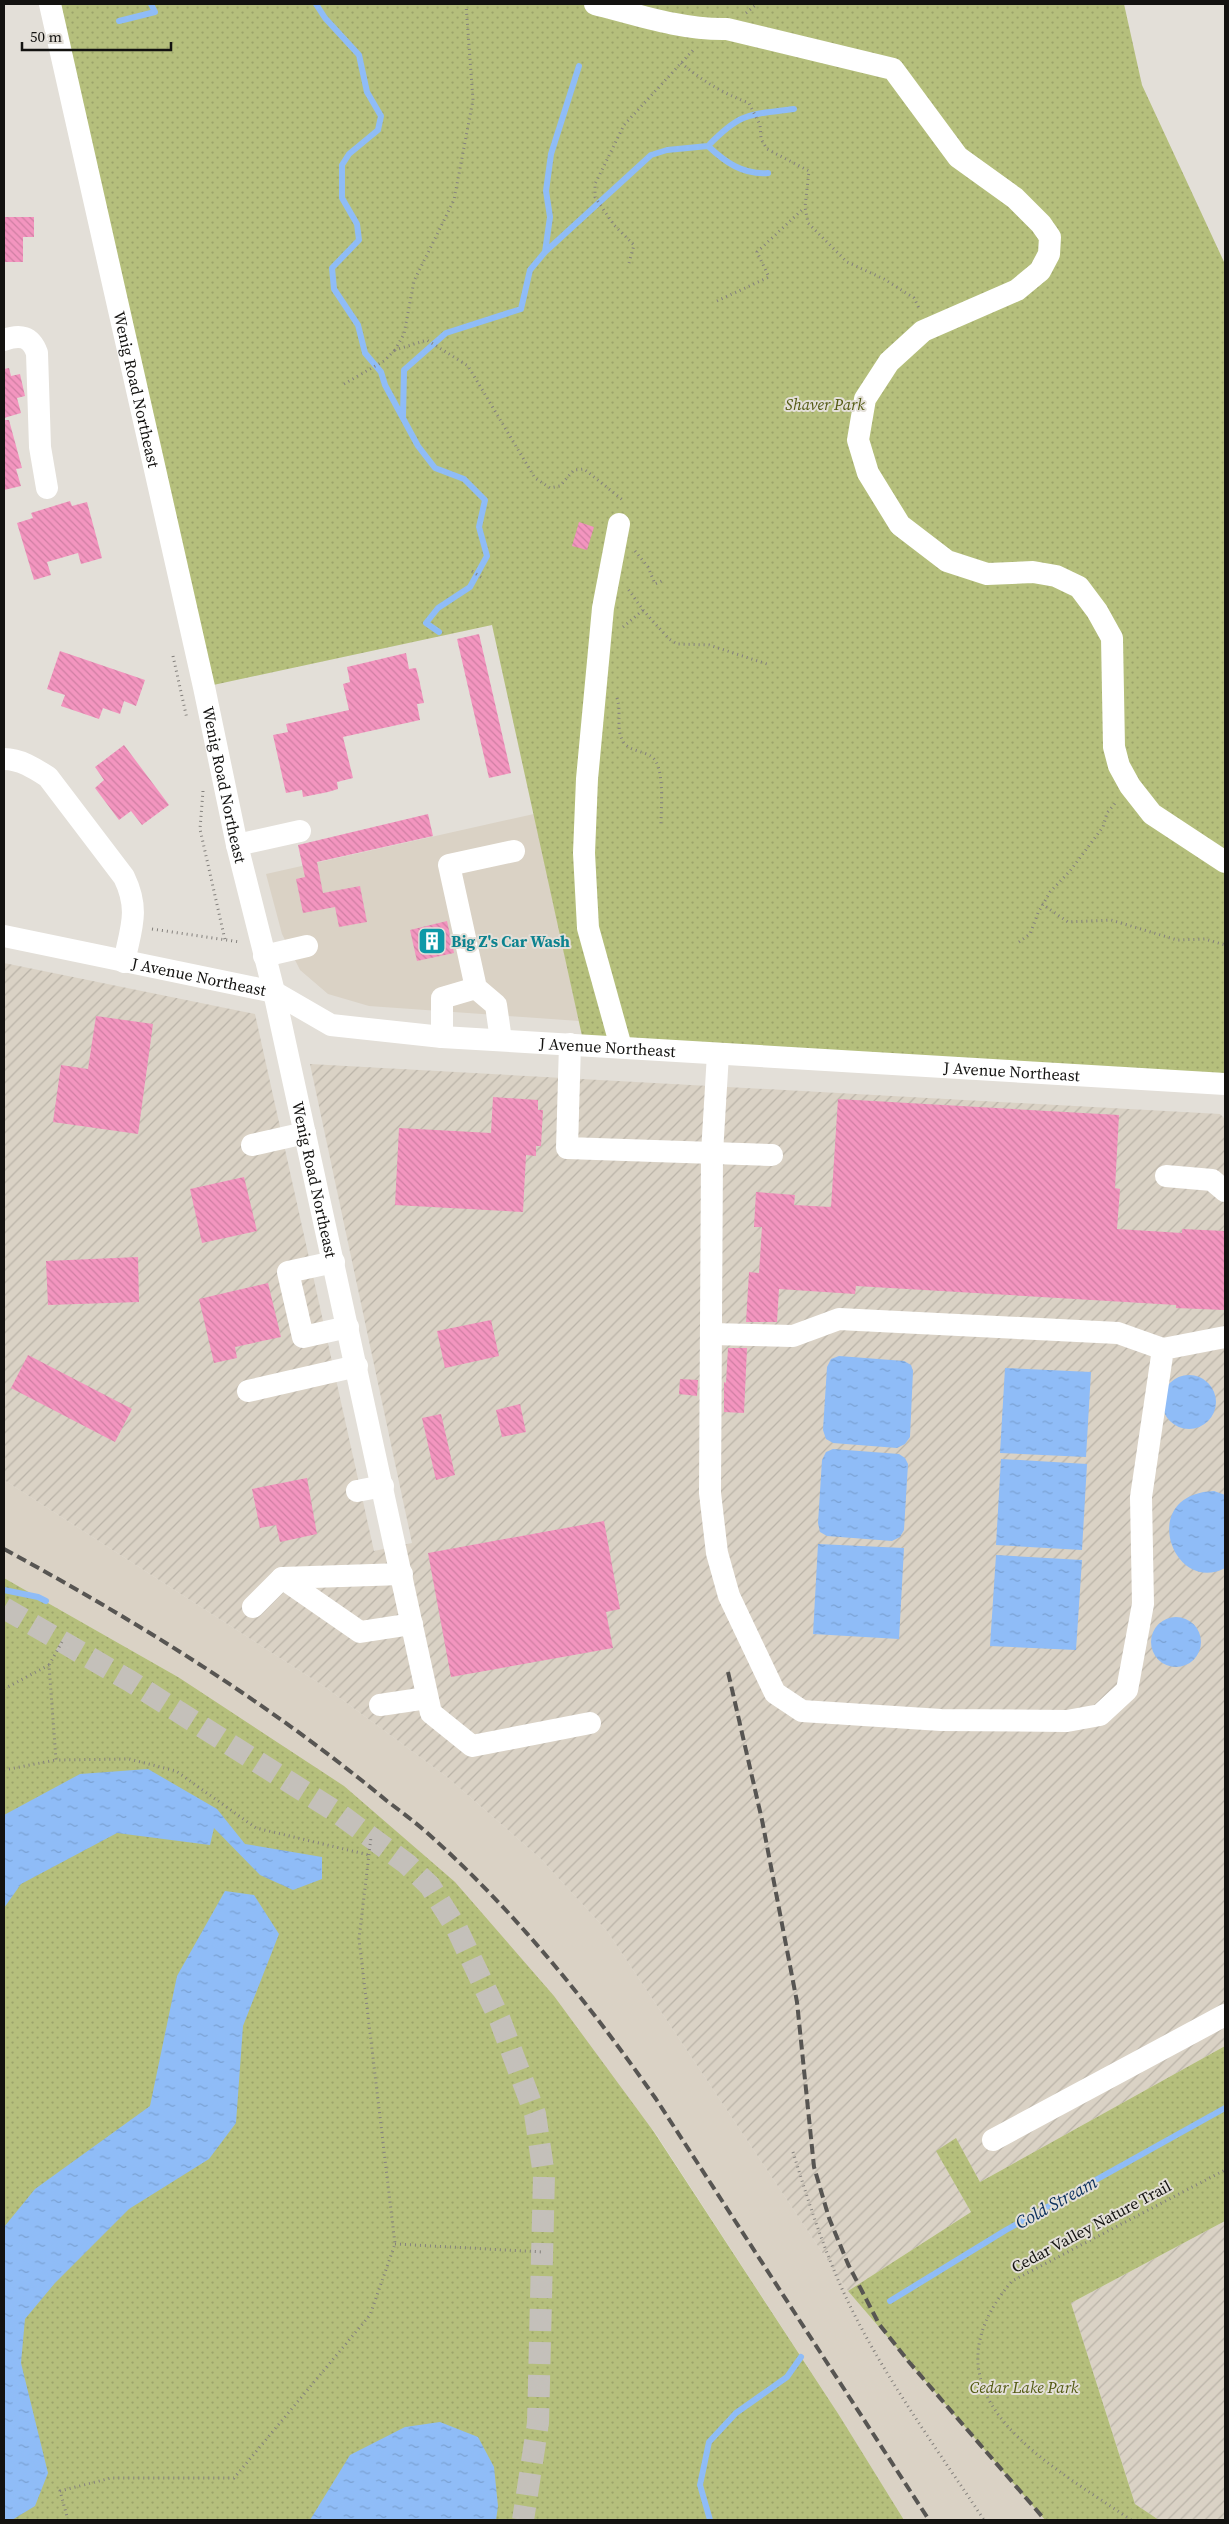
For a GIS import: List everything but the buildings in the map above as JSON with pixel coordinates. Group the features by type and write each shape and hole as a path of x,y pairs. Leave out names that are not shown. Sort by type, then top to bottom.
{"street":[{"name":"Wenig Road Northeast","path":"50,4 200,668 237,845 274,992 357,1366 430,1713 472,1746 590,1723"},
{"path":"595,4 660,21 713,30 727,29 893,69 958,157 1015,198 1041,224 1050,237 1050,254 1040,271 1017,290 923,331 889,362 865,399 858,440 868,473 900,525 947,561 987,574 1033,572 1056,576 1079,587 1097,611 1112,638 1114,748 1130,786 1152,814 1225,862"},
{"path":"4,340 20,336 27,338 37,353 40,447 48,488"},
{"path":"617,535 603,608 587,780 584,853 588,928 622,1047"},
{"path":"4,759 12,759 31,766 48,777 124,877 131,891 134,909 124,962"},
{"path":"237,845 300,831"},
{"path":"501,1040 496,1005 476,988 449,865 514,851"},
{"name":"J Avenue Northeast","path":"4,936 274,992 331,1025 442,1037 1225,1084"},
{"path":"264,956 308,946"},
{"path":"442,1037 442,998 476,988"},
{"path":"570,1044 567,1148 772,1155"},
{"path":"718,1054 712,1153 710,1493 717,1553 729,1596 775,1694 802,1712 941,1720 1075,1719 1100,1715 1127,1690 1143,1604 1141,1497 1163,1349"},
{"path":"252,1145 305,1133"},
{"path":"1166,1176 1212,1180 1225,1192"},
{"path":"334,1262 288,1272 303,1337 348,1327"},
{"path":"711,1334 793,1336 839,1319 1118,1333 1163,1349 1225,1337"},
{"path":"248,1391 357,1366"},
{"path":"357,1491 382,1486"},
{"path":"253,1607 282,1578 401,1570"},
{"path":"282,1578 360,1632 412,1624"},
{"path":"380,1705 427,1698"},
{"path":"993,2140 1225,2015"}],"path":[{"path":"344,384 384,362 395,350 404,334 414,281 454,200 474,100 466,4"},
{"path":"629,263 634,245 614,225 595,197 594,184 624,124 713,30"},
{"path":"681,63 724,94 748,103 760,125 761,139 768,149 809,171 805,207 808,223 847,262 884,279 914,298 930,328"},
{"path":"717,301 769,277 757,252 805,207"},
{"path":"395,350 427,340 435,347 468,366 535,478 550,488 560,486 574,470 584,469 624,501"},
{"path":"617,535 635,550 648,567 655,584 662,581"},
{"path":"472,571 482,578"},
{"path":"627,588 642,610 669,639 677,644 709,645 770,665"},
{"path":"619,630 642,610"},
{"path":"173,656 188,723"},
{"path":"615,693 621,710 618,731 625,745 653,757 660,767 661,824"},
{"path":"1020,942 1030,934 1042,904 1050,892 1070,871 1103,828 1107,813 1130,786"},
{"path":"203,789 200,829 225,940"},
{"path":"1042,904 1068,922 1111,920 1178,940 1204,939 1225,945"},
{"path":"131,926 244,942"},
{"path":"4,1689 49,1665 62,1642"},
{"path":"49,1665 56,1760"},
{"path":"4,1770 56,1760 129,1760 176,1771 256,1828 369,1855"},
{"path":"68,2520 60,2491 111,2478 234,2478 370,2315 395,2244 359,1939 371,1837"},
{"path":"793,2152 820,2237 853,2311 879,2360 984,2520"},
{"name":"Cedar Valley Nature Trail","path":"1131,2520 1065,2475 1005,2425 990,2405 981,2385 977,2361 979,2339 986,2319 999,2297 1012,2281 1225,2170"},
{"path":"395,2244 543,2252"}],"shaded area":[{"path":"534,814 579,1021 369,1006 328,994 300,970 282,934 266,874"},
{"path":"4,963 255,1014 374,1551 412,1543 310,1064 1220,1114 1225,1119 1225,2046 980,2182 956,2139 937,2152 971,2212 848,2291 607,1931 540,1858 447,1777 325,1687 4,1480"},
{"path":"4,1480 325,1687 447,1777 540,1858 607,1931 848,2291 1045,2520 904,2520 839,2415 654,2131 178,1677 4,1578"},
{"path":"1225,2221 1225,2520 1159,2520 1135,2504 1071,2303"}],"green space":[{"name":"Shaver Park","path":"50,4 1124,4 1142,85 1225,264 1225,1084 584,1045 492,625 204,687"},
{"path":"4,1578 178,1677 344,1786 455,1882 554,1996 654,2132 839,2415 904,2520 4,2520"},
{"name":"Cedar Lake Park","path":"1225,2046 1225,2221 1071,2303 1135,2504 1159,2520 1045,2520 848,2291 971,2212 936,2151 956,2138 980,2182"}],"water":[{"path":"839,1356 904,1361 911,1365 913,1371 910,1437 905,1444 897,1448 833,1443 826,1439 823,1430 827,1367 831,1359"},
{"path":"1005,1368 1091,1372 1086,1457 1000,1453"},
{"path":"1189,1375 1199,1377 1208,1383 1214,1392 1216,1402 1214,1412 1208,1421 1199,1427 1189,1429 1179,1427 1170,1421 1164,1412 1162,1402 1164,1392 1170,1383 1179,1377"},
{"path":"833,1449 899,1454 905,1458 908,1464 904,1530 900,1537 892,1541 827,1536 820,1532 818,1523 822,1460 826,1452"},
{"path":"1001,1459 1087,1464 1082,1550 996,1545"},
{"path":"1214,1491 1225,1495 1225,1568 1206,1573 1190,1568 1178,1557 1171,1541 1169,1524 1176,1508 1190,1496"},
{"path":"818,1544 904,1548 899,1639 813,1634"},
{"path":"996,1555 1082,1560 1076,1650 990,1646"},
{"path":"1171,1617 1181,1617 1194,1624 1201,1637 1201,1647 1194,1660 1181,1667 1171,1667 1162,1663 1155,1656 1151,1647 1151,1637 1155,1628 1162,1621"},
{"path":"148,1769 217,1809 245,1844 322,1857 322,1879 293,1890 260,1875 214,1828 210,1845 117,1833 21,1884 4,1908 4,1815 80,1774"},
{"path":"225,1891 254,1895 279,1934 243,2026 236,2123 209,2159 129,2209 55,2283 25,2319 21,2363 48,2473 35,2506 12,2520 4,2520 4,2227 35,2189 150,2106 177,1976"},
{"path":"440,2422 478,2437 494,2467 498,2506 496,2520 310,2520 350,2455 405,2427"}],"waterway":[{"path":"119,21 155,12 151,4"},
{"path":"316,4 325,18 359,55 367,92 381,116 378,130 349,154 342,165 342,198 357,224 359,240 332,268 334,289 358,325 365,353 381,372 385,385 418,446 435,468 464,479 485,500 479,527 487,556 470,587 438,608 426,623 439,632"},
{"path":"403,417 404,370 446,333 521,309 530,270 545,252 550,217 546,191 551,154 579,66"},
{"path":"545,252 651,155 667,150 708,146 729,127 746,117 794,109"},
{"path":"708,146 728,162 743,170 768,173"},
{"path":"4,1590 38,1597 46,1601"},
{"name":"Cold Stream","path":"890,2301 1006,2230 1225,2108"},
{"name":"Cold Stream","path":"710,2520 700,2485 709,2442 736,2413 787,2377 801,2357"}],"tunnel":[{"path":"4,1608 130,1681 338,1813 407,1864 430,1886 457,1929 500,2020 535,2114 544,2175 538,2423 523,2520"}],"railway":[{"path":"4,1549 104,1605 249,1697 342,1765 423,1829 495,1899 524,1930 579,1996 656,2099 929,2520"},
{"path":"728,1672 762,1820 797,2002 814,2167 829,2218 848,2264 879,2324 909,2362 1045,2520"}],"place":[{"name":"Big Z's Car Wash","path":"432,941"}]}
